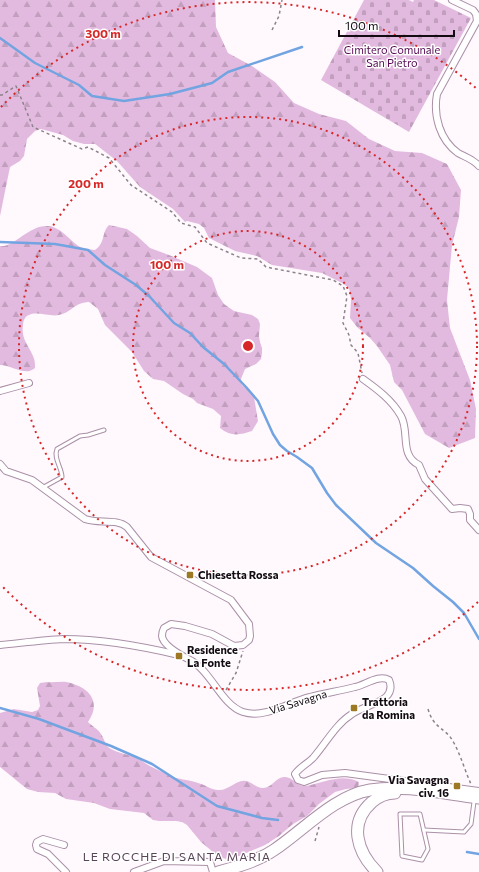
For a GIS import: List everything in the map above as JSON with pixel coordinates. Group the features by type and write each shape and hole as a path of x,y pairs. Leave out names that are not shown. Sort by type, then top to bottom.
{"highway":[{"path":"214,871 237,867 274,850 337,803 368,790 404,788 477,801"},
{"path":"377,872 362,853 358,840 358,827 362,814 376,799 389,793 400,792 477,801"}],"street":[{"path":"452,0 473,10 476,14 477,21 437,94 438,128 446,141 458,152 474,161 479,166"},
{"path":"363,379 382,392 401,416 405,429 407,451 412,461 420,464 425,479 452,509 468,509 470,520 479,530"},
{"path":"0,391 29,384"},
{"path":"0,464 6,471 32,480 86,520 123,523 151,558 231,600 249,624 249,640 243,646"},
{"name":"Via Savagna","path":"243,646 234,646 212,634 185,626 171,624 164,628 162,636 164,641 184,657 199,665 228,702 242,712 255,714 271,711 306,698 356,687 377,679 386,678 389,680 391,690 385,698 353,713 343,720 312,760 299,768 295,774 298,780 304,782 322,775 345,773 479,791"},
{"path":"0,645 64,639 101,641 140,646 184,657"},
{"path":"64,845 43,839 37,842 36,845 37,848 48,854 66,872"},
{"path":"134,872 164,861 210,862 214,871"}],"lane":[{"path":"42,488 62,477 62,472 56,456 57,449 80,436 104,430"},
{"path":"424,830 464,832 471,824 477,801"},
{"path":"400,814 420,814 424,830 428,850 422,860 402,856 400,814"}],"path":[{"path":"272,30 279,16 282,0"},
{"path":"0,95 16,86 33,127 82,149 88,147 108,158 131,185 172,212 181,224 195,227 207,243 241,258 258,259 266,266 333,280 343,286 347,296 342,323 351,345 358,353 363,379"},
{"path":"222,694 227,689 236,673 239,658 244,647 243,646"},
{"path":"428,709 432,721 449,736 454,743 471,784 467,790"}],"green space":[{"path":"0,0 215,0 216,27 228,53 252,66 275,82 294,103 319,114 346,121 369,139 395,151 422,153 447,164 461,190 459,217 452,245 447,300 450,328 470,380 476,409 475,438 449,448 425,434 402,390 394,382 390,365 377,346 357,327 350,318 351,299 349,288 322,273 272,265 257,256 235,251 209,238 204,228 199,224 187,221 185,222 173,209 140,187 117,161 95,144 84,144 73,141 63,135 41,129 35,131 27,139 24,156 20,161 10,167 0,216"},
{"name":"Cimitero Comunale San Pietro","path":"364,0 409,0 413,2 414,0 434,0 471,18 409,132 321,80"},
{"path":"109,225 127,229 150,248 197,267 212,278 218,295 224,304 234,311 252,315 258,319 260,324 259,336 262,348 261,359 256,364 245,369 241,379 242,385 251,392 254,397 258,421 252,431 232,434 224,431 220,428 221,416 213,409 197,403 164,381 153,379 144,371 132,352 105,325 98,309 89,302 80,304 64,314 32,314 25,318 23,322 23,334 34,358 35,368 23,371 5,365 0,365 0,246 11,244 34,229 48,226 56,228 79,246 85,249 95,250 101,244 105,231"},
{"path":"66,682 74,684 86,691 93,701 94,707 88,722 100,732 107,746 136,758 170,776 197,782 212,789 218,790 226,789 242,781 246,781 261,788 266,788 281,777 290,778 303,786 346,778 359,782 358,788 335,792 319,804 307,816 293,824 265,845 230,860 219,857 201,842 187,825 182,822 153,820 144,813 110,809 94,803 66,799 55,793 38,792 27,789 0,767 0,713 14,709 32,712 38,710 40,706 37,688 40,683"}],"waterway":[{"path":"0,38 35,63 79,85 92,96 124,101 170,94 212,83 228,72 302,47"},
{"path":"0,242 55,244 88,250 105,265 136,285 149,296 174,323 190,333 203,347 224,364 246,387 258,401 273,434 280,445 312,468 336,505 376,543 413,568 453,602 464,613 479,639"},
{"path":"0,708 39,719 111,746 152,764 217,806 262,818 278,820"},
{"path":"467,852 479,854"}],"place":[{"name":"Chiesetta Rossa","path":"190,575"},
{"name":"Residence La Fonte","path":"179,656"},
{"name":"Trattoria da Romina","path":"354,708"},
{"name":"Via Savagna civ. 16","path":"457,786"}],"district":[{"name":"LE ROCCHE DI SANTA MARIA","path":"177,857"}]}
